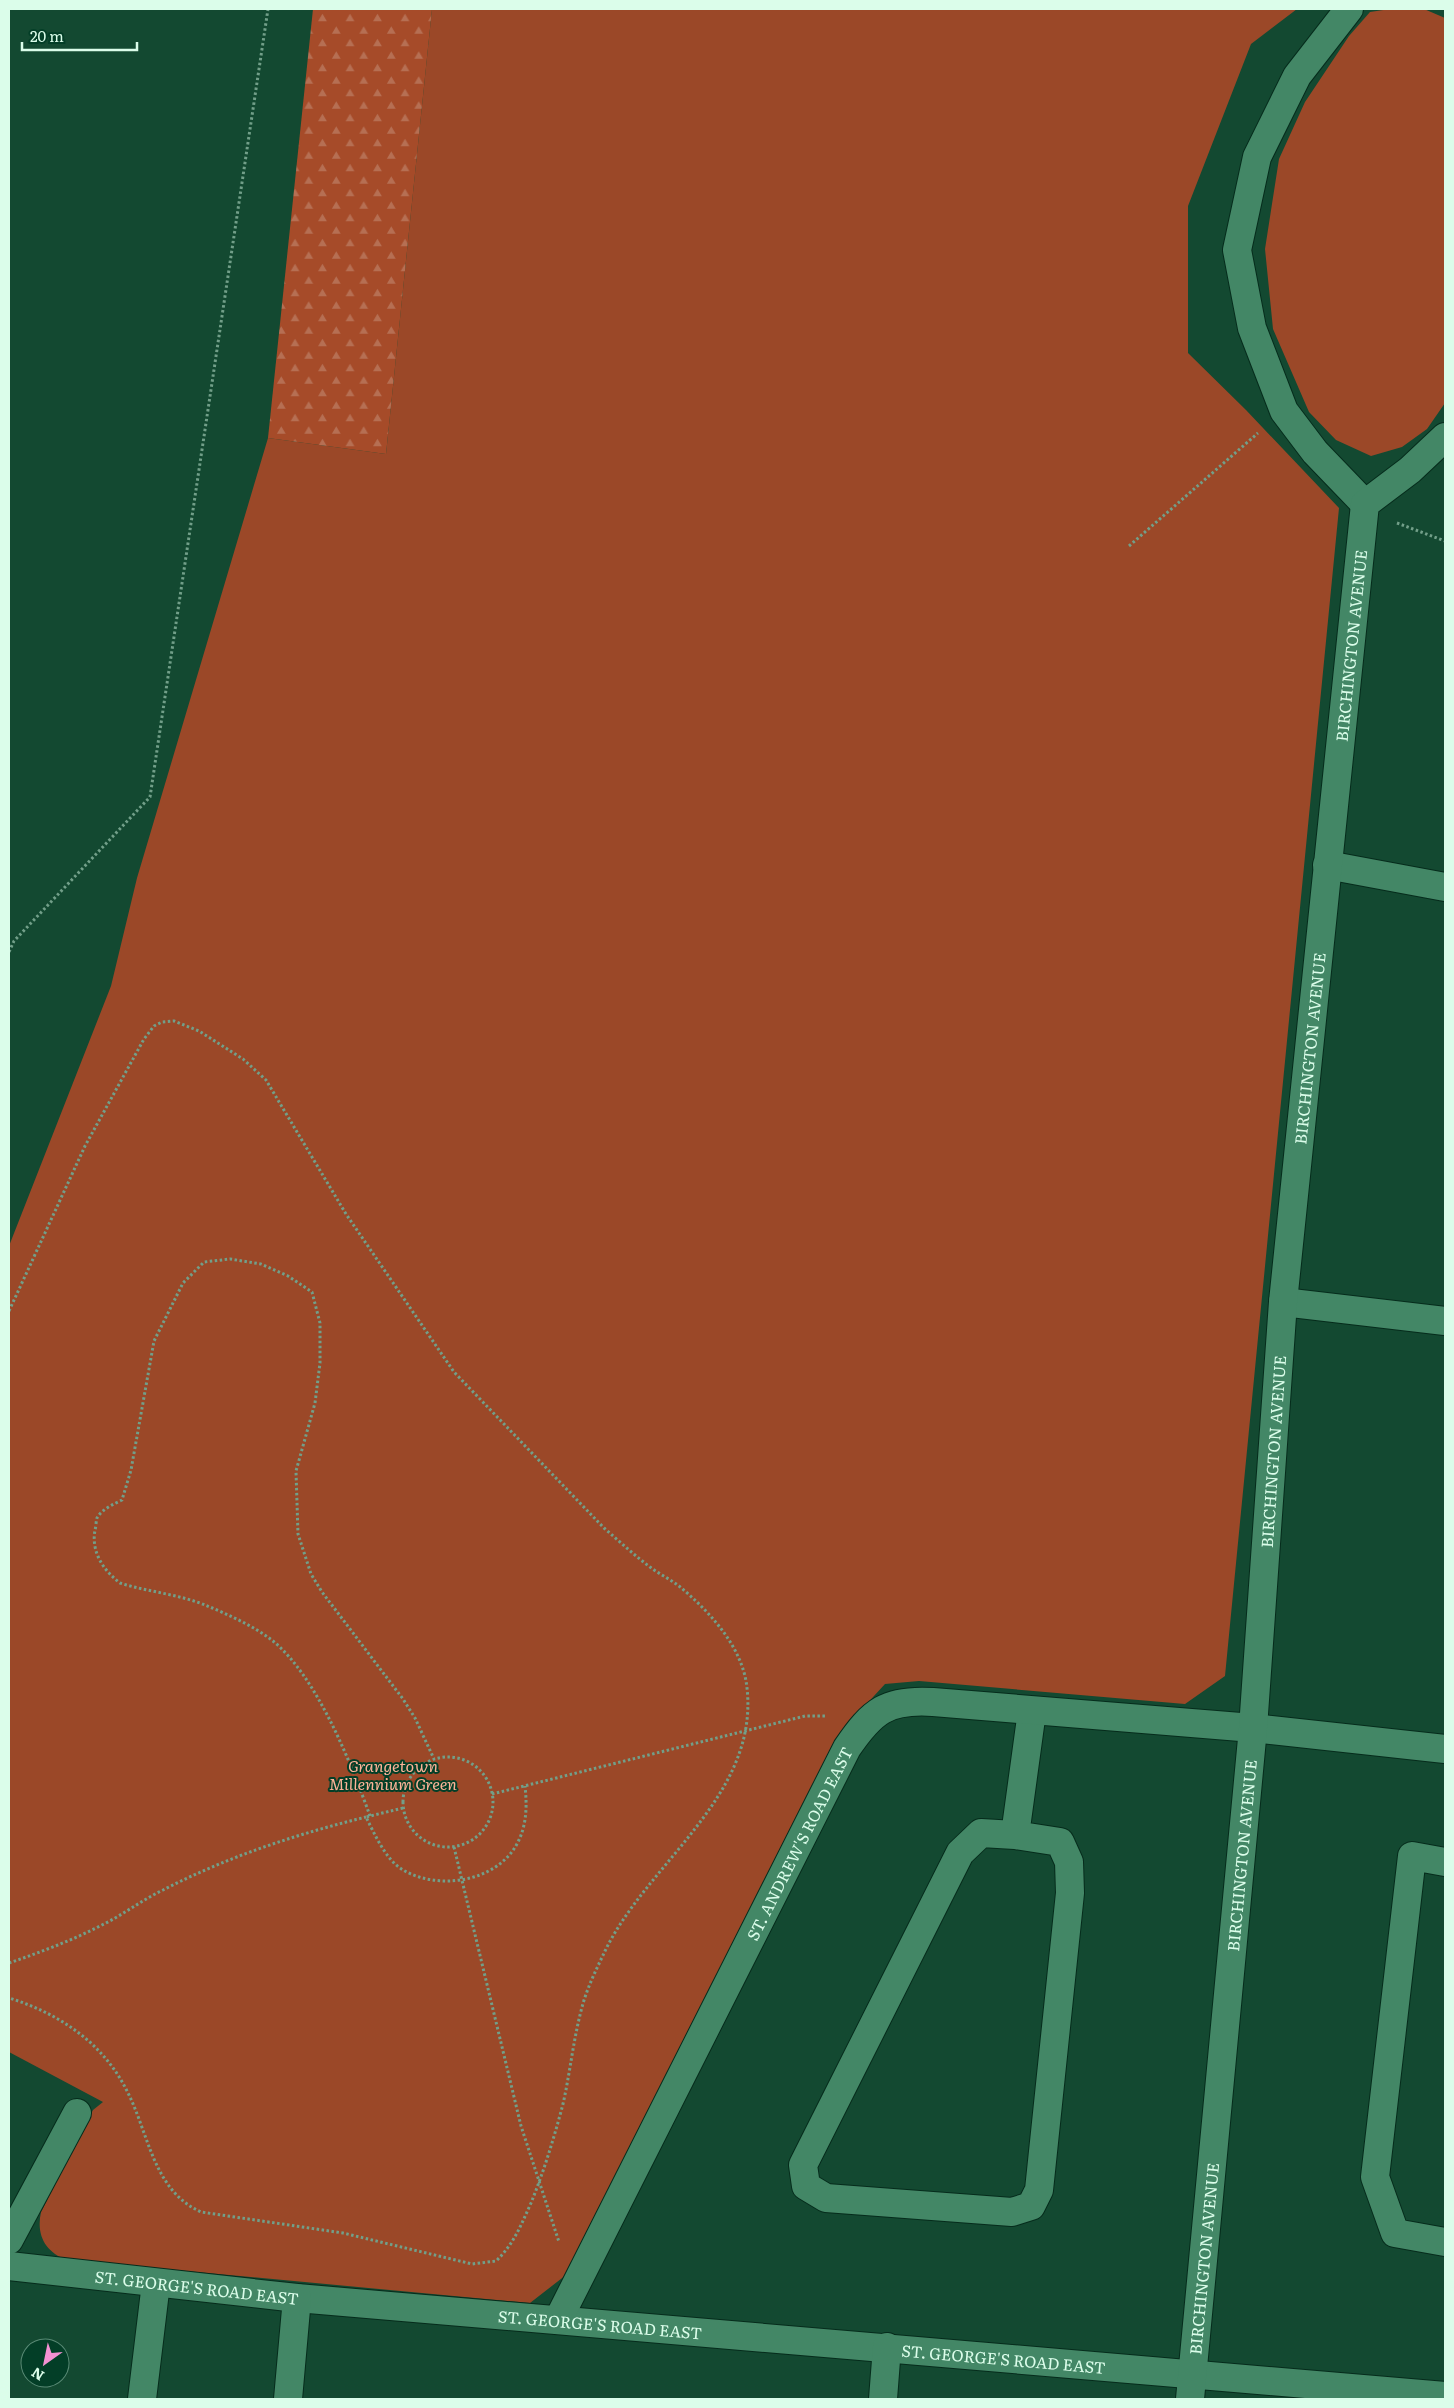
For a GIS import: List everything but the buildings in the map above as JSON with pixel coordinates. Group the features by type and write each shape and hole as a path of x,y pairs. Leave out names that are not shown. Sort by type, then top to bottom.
{"street":[{"path":"1349,9 1297,76 1256,157 1237,250 1252,328 1284,411 1315,452 1365,507 1445,438"},
{"name":"BIRCHINGTON AVENUE","path":"1191,2388 1253,1728 1283,1302 1365,507"},
{"path":"1327,865 1445,887"},
{"path":"1283,1302 1445,1321"},
{"name":"ST. ANDREW'S ROAD EAST","path":"558,2320 838,1766 859,1730 873,1715 887,1707 908,1701 1253,1728 1445,1749"},
{"path":"1015,1835 1032,1711"},
{"path":"981,1832 1015,1835 1060,1842 1069,1862 1070,1893 1039,2190 1031,2206 1012,2212 826,2198 806,2186 802,2165 960,1853 981,1832"},
{"path":"1445,1862 1412,1856 1375,2177 1395,2233 1445,2242"},
{"path":"9,2240 77,2113"},
{"name":"ST. GEORGE'S ROAD EAST","path":"9,2266 297,2298 887,2348 1191,2388 1438,2397"},
{"path":"142,2399 156,2283"},
{"path":"288,2399 297,2298"},
{"path":"883,2399 887,2348"}],"path":[{"path":"9,952 14,941 150,797 268,9"},
{"path":"1129,546 1284,411"},
{"path":"1365,507 1445,542"},
{"path":"9,1311 85,1146 144,1039 154,1026 162,1022 174,1022 199,1031 243,1059 266,1080 346,1214 454,1372 604,1528 629,1551 678,1585 705,1609 740,1658 747,1685 748,1707 745,1731 730,1776 696,1827 634,1903 614,1933 597,1969 582,2008 563,2103 539,2182 515,2239 496,2261 472,2264 343,2233 201,2212 189,2207 167,2185 159,2172 126,2088 105,2057 84,2037 48,2012 9,1998"},
{"path":"434,1759 415,1718 403,1699 311,1574 298,1534 296,1471 315,1403 320,1363 320,1323 312,1292 288,1276 261,1264 230,1259 204,1262 183,1283 154,1341 131,1470 122,1500 108,1507 97,1518 94,1538 98,1558 109,1575 120,1583 204,1604 273,1641 295,1665 315,1693 331,1724 368,1817 383,1848 403,1870 430,1881 462,1880 488,1870 511,1853 518,1842 525,1822 525,1786"},
{"path":"492,1794 805,1716 827,1716 859,1730"},
{"path":"452,1757 465,1760 475,1766 483,1773 492,1794 490,1818 484,1828 475,1838 454,1847 431,1844 421,1838 414,1832 403,1808 405,1787 410,1776 418,1767 434,1759 452,1757"},
{"path":"9,1963 67,1943 104,1924 161,1890 203,1870 268,1846 403,1808"},
{"path":"454,1847 521,2126 566,2264 579,2278"}],"green space":[{"path":"313,9 432,9 386,454 268,438"},
{"name":"Grangetown Millennium Green","path":"432,9 1297,9 1251,44 1188,206 1188,353 1246,410 1339,508 1225,1676 1185,1704 919,1681 885,1684 851,1721 566,2275 530,2303 67,2260 59,2257 48,2247 41,2235 41,2212 93,2110 103,2102 9,2052 9,1246 111,986 137,878 268,438 386,454"},
{"path":"1390,9 1424,9 1445,18 1445,403 1427,429 1402,447 1371,456 1336,440 1309,412 1273,329 1265,249 1279,159 1305,102 1349,36 1370,12"}]}
